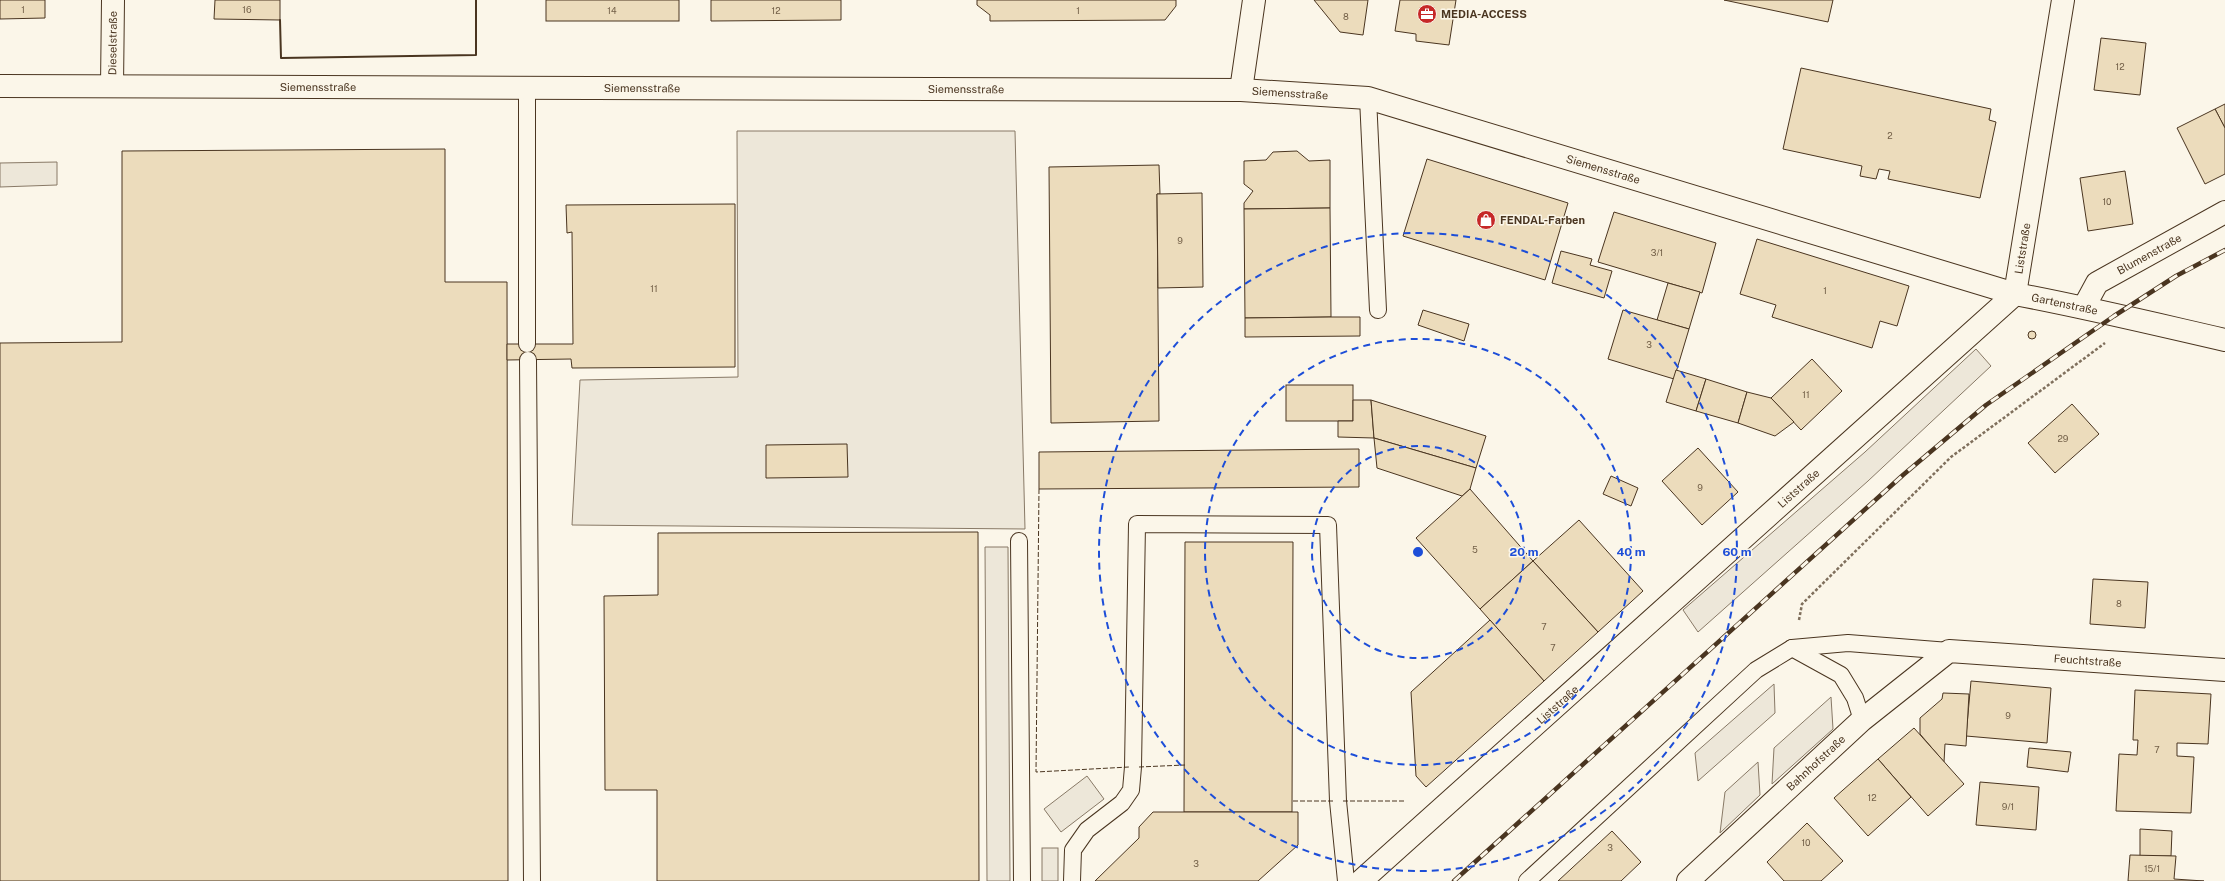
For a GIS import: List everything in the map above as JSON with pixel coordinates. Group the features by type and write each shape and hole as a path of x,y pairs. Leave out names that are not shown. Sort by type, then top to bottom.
{"street":[{"name":"Dieselstraße","path":"112,86 113,0"},
{"path":"1241,90 1254,0"},
{"name":"Liststraße","path":"1361,881 2015,294 2063,0"},
{"name":"Siemensstraße","path":"0,86 1241,90 1368,98 1907,260"},
{"name":"Blumenstraße","path":"2084,307 2097,282 2225,212"},
{"name":"Gartenstraße","path":"1907,260 2015,294 2084,307 2225,340"},
{"name":"Feuchtstraße","path":"1950,651 2225,670"},
{"name":"Bahnhofstraße","path":"1688,881 1862,720 1950,651"}],"lane":[{"path":"527,88 528,344"},
{"path":"1368,98 1378,310"},
{"path":"528,360 532,881"},
{"path":"1072,881 1073,850 1087,830 1122,803 1130,790 1134,759 1137,524 1145,524 1328,525 1338,801 1346,881"},
{"path":"1019,541 1022,881"},
{"path":"1527,881 1756,670 1792,648 1848,643 1950,651"},
{"path":"1792,648 1841,675 1855,698 1862,720"}],"path":[{"path":"1792,648 1802,604 1951,457 2136,320"}],"shaded area":[{"path":"737,131 1015,131 1025,529 572,525 580,380 738,377"},
{"path":"57,162 57,185 0,187 0,163"},
{"path":"1976,349 1991,366 1868,481 1698,632 1683,610 1865,452"},
{"path":"985,547 1008,547 1010,881 987,881"},
{"path":"1774,684 1775,713 1698,781 1695,753"},
{"path":"1831,697 1833,729 1772,784 1774,748"},
{"path":"1758,762 1760,795 1720,833 1725,792"},
{"path":"1087,776 1104,799 1061,832 1044,809"},
{"path":"1042,848 1058,848 1058,881 1042,881"}],"building":[{"path":"0,0 45,0 45,18 0,19"},
{"path":"215,0 280,0 280,20 214,19"},
{"path":"546,0 679,0 679,21 546,21"},
{"path":"711,0 841,0 841,20 711,21"},
{"path":"977,0 1176,0 1176,6 1165,20 990,21 990,15 977,5"},
{"path":"1314,0 1368,0 1363,35 1340,32"},
{"path":"1400,0 1456,0 1449,45 1416,41 1416,34 1395,31"},
{"path":"1724,0 1833,0 1828,22"},
{"path":"2101,38 2146,43 2140,95 2094,90"},
{"path":"1801,68 1991,109 1989,120 1996,122 1980,198 1888,179 1890,171 1879,169 1876,179 1860,176 1862,166 1783,149"},
{"path":"2225,104 2225,128 2215,109"},
{"path":"2215,109 2225,128 2225,174 2205,184 2177,128"},
{"path":"445,149 445,282 507,282 508,881 0,881 0,343 122,342 122,151"},
{"path":"1297,151 1309,161 1330,160 1330,208 1244,209 1244,203 1253,191 1244,184 1244,161 1266,160 1273,152"},
{"name":"FENDAL-Farben","path":"1427,159 1568,203 1545,280 1403,236"},
{"path":"1159,165 1160,194 1157,194 1159,421 1051,423 1049,167"},
{"path":"2125,171 2133,224 2088,231 2080,178"},
{"path":"1202,193 1203,287 1158,288 1157,194"},
{"path":"735,204 735,367 572,368 571,359 507,360 507,344 573,344 572,232 567,233 566,205"},
{"path":"1330,208 1331,317 1245,318 1244,209"},
{"path":"1614,212 1716,243 1702,293 1598,262"},
{"path":"1757,239 1909,286 1897,326 1880,321 1872,348 1772,317 1776,305 1740,294"},
{"path":"1561,251 1592,259 1590,265 1612,271 1604,298 1552,283"},
{"path":"1668,283 1700,292 1689,329 1657,320"},
{"path":"1423,310 1469,324 1464,341 1418,325"},
{"path":"1623,310 1689,329 1674,379 1608,359"},
{"path":"1360,317 1360,336 1245,337 1245,318"},
{"path":"2030,331 2034,331 2036,335 2034,339 2030,339 2028,337 2028,333"},
{"path":"1812,359 1842,391 1801,430 1771,398"},
{"path":"1676,370 1706,379 1696,411 1666,402"},
{"path":"1706,379 1747,392 1738,423 1696,411"},
{"path":"1286,385 1353,385 1353,421 1286,421"},
{"path":"1747,392 1771,398 1794,422 1775,436 1738,423"},
{"path":"1353,400 1371,400 1374,438 1338,437 1338,421 1353,421"},
{"path":"1371,400 1486,436 1476,468 1374,438"},
{"path":"2072,404 2099,434 2055,473 2028,443"},
{"path":"1374,438 1476,468 1470,489 1462,496 1377,468"},
{"path":"847,444 848,477 766,478 766,445"},
{"path":"1698,448 1738,492 1702,525 1662,481"},
{"path":"1359,449 1359,487 1039,489 1039,452"},
{"path":"1611,476 1638,488 1631,506 1603,494"},
{"path":"1470,489 1533,561 1480,609 1416,538"},
{"path":"1579,520 1643,591 1598,632 1533,561"},
{"path":"978,532 979,881 657,881 657,790 605,790 604,596 658,595 658,533"},
{"path":"1185,542 1293,542 1292,812 1184,812"},
{"path":"1533,561 1598,632 1544,681 1480,609"},
{"path":"2093,579 2148,582 2145,628 2090,624"},
{"path":"1490,620 1544,681 1426,787 1416,776 1411,692"},
{"path":"1971,681 2051,688 2047,743 1966,736"},
{"path":"2135,690 2211,694 2208,744 2177,743 2177,756 2194,757 2191,813 2116,811 2119,754 2137,755 2138,740 2133,740"},
{"path":"1943,693 1969,694 1966,746 1945,744 1944,762 1920,734 1920,718 1942,699"},
{"path":"1914,728 1964,784 1928,816 1878,759"},
{"path":"2029,748 2071,752 2068,772 2027,767"},
{"path":"1878,759 1911,797 1868,836 1834,798"},
{"path":"1980,782 2039,787 2036,830 1976,825"},
{"path":"1153,812 1298,812 1298,845 1258,881 1095,881 1139,838 1139,827"},
{"path":"1807,823 1843,861 1821,881 1784,881 1767,862"},
{"path":"2140,829 2172,831 2171,856 2140,856"},
{"path":"1612,831 1641,862 1621,881 1558,881"},
{"path":"2130,855 2176,856 2174,879 2204,881 2128,881"}],"railway":[{"path":"1454,881 1903,475 1986,405 2114,316 2176,276 2225,250"}],"fence":[{"path":"1039,489 1036,772 1129,767"},
{"path":"1139,767 1185,765"},
{"path":"1293,801 1333,801"},
{"path":"1343,801 1404,801"}],"wall":[{"path":"280,20 281,58 476,55 476,0"}],"place":[{"name":"MEDIA-ACCESS","path":"1427,14"},
{"name":"FENDAL-Farben","path":"1486,220"}]}
